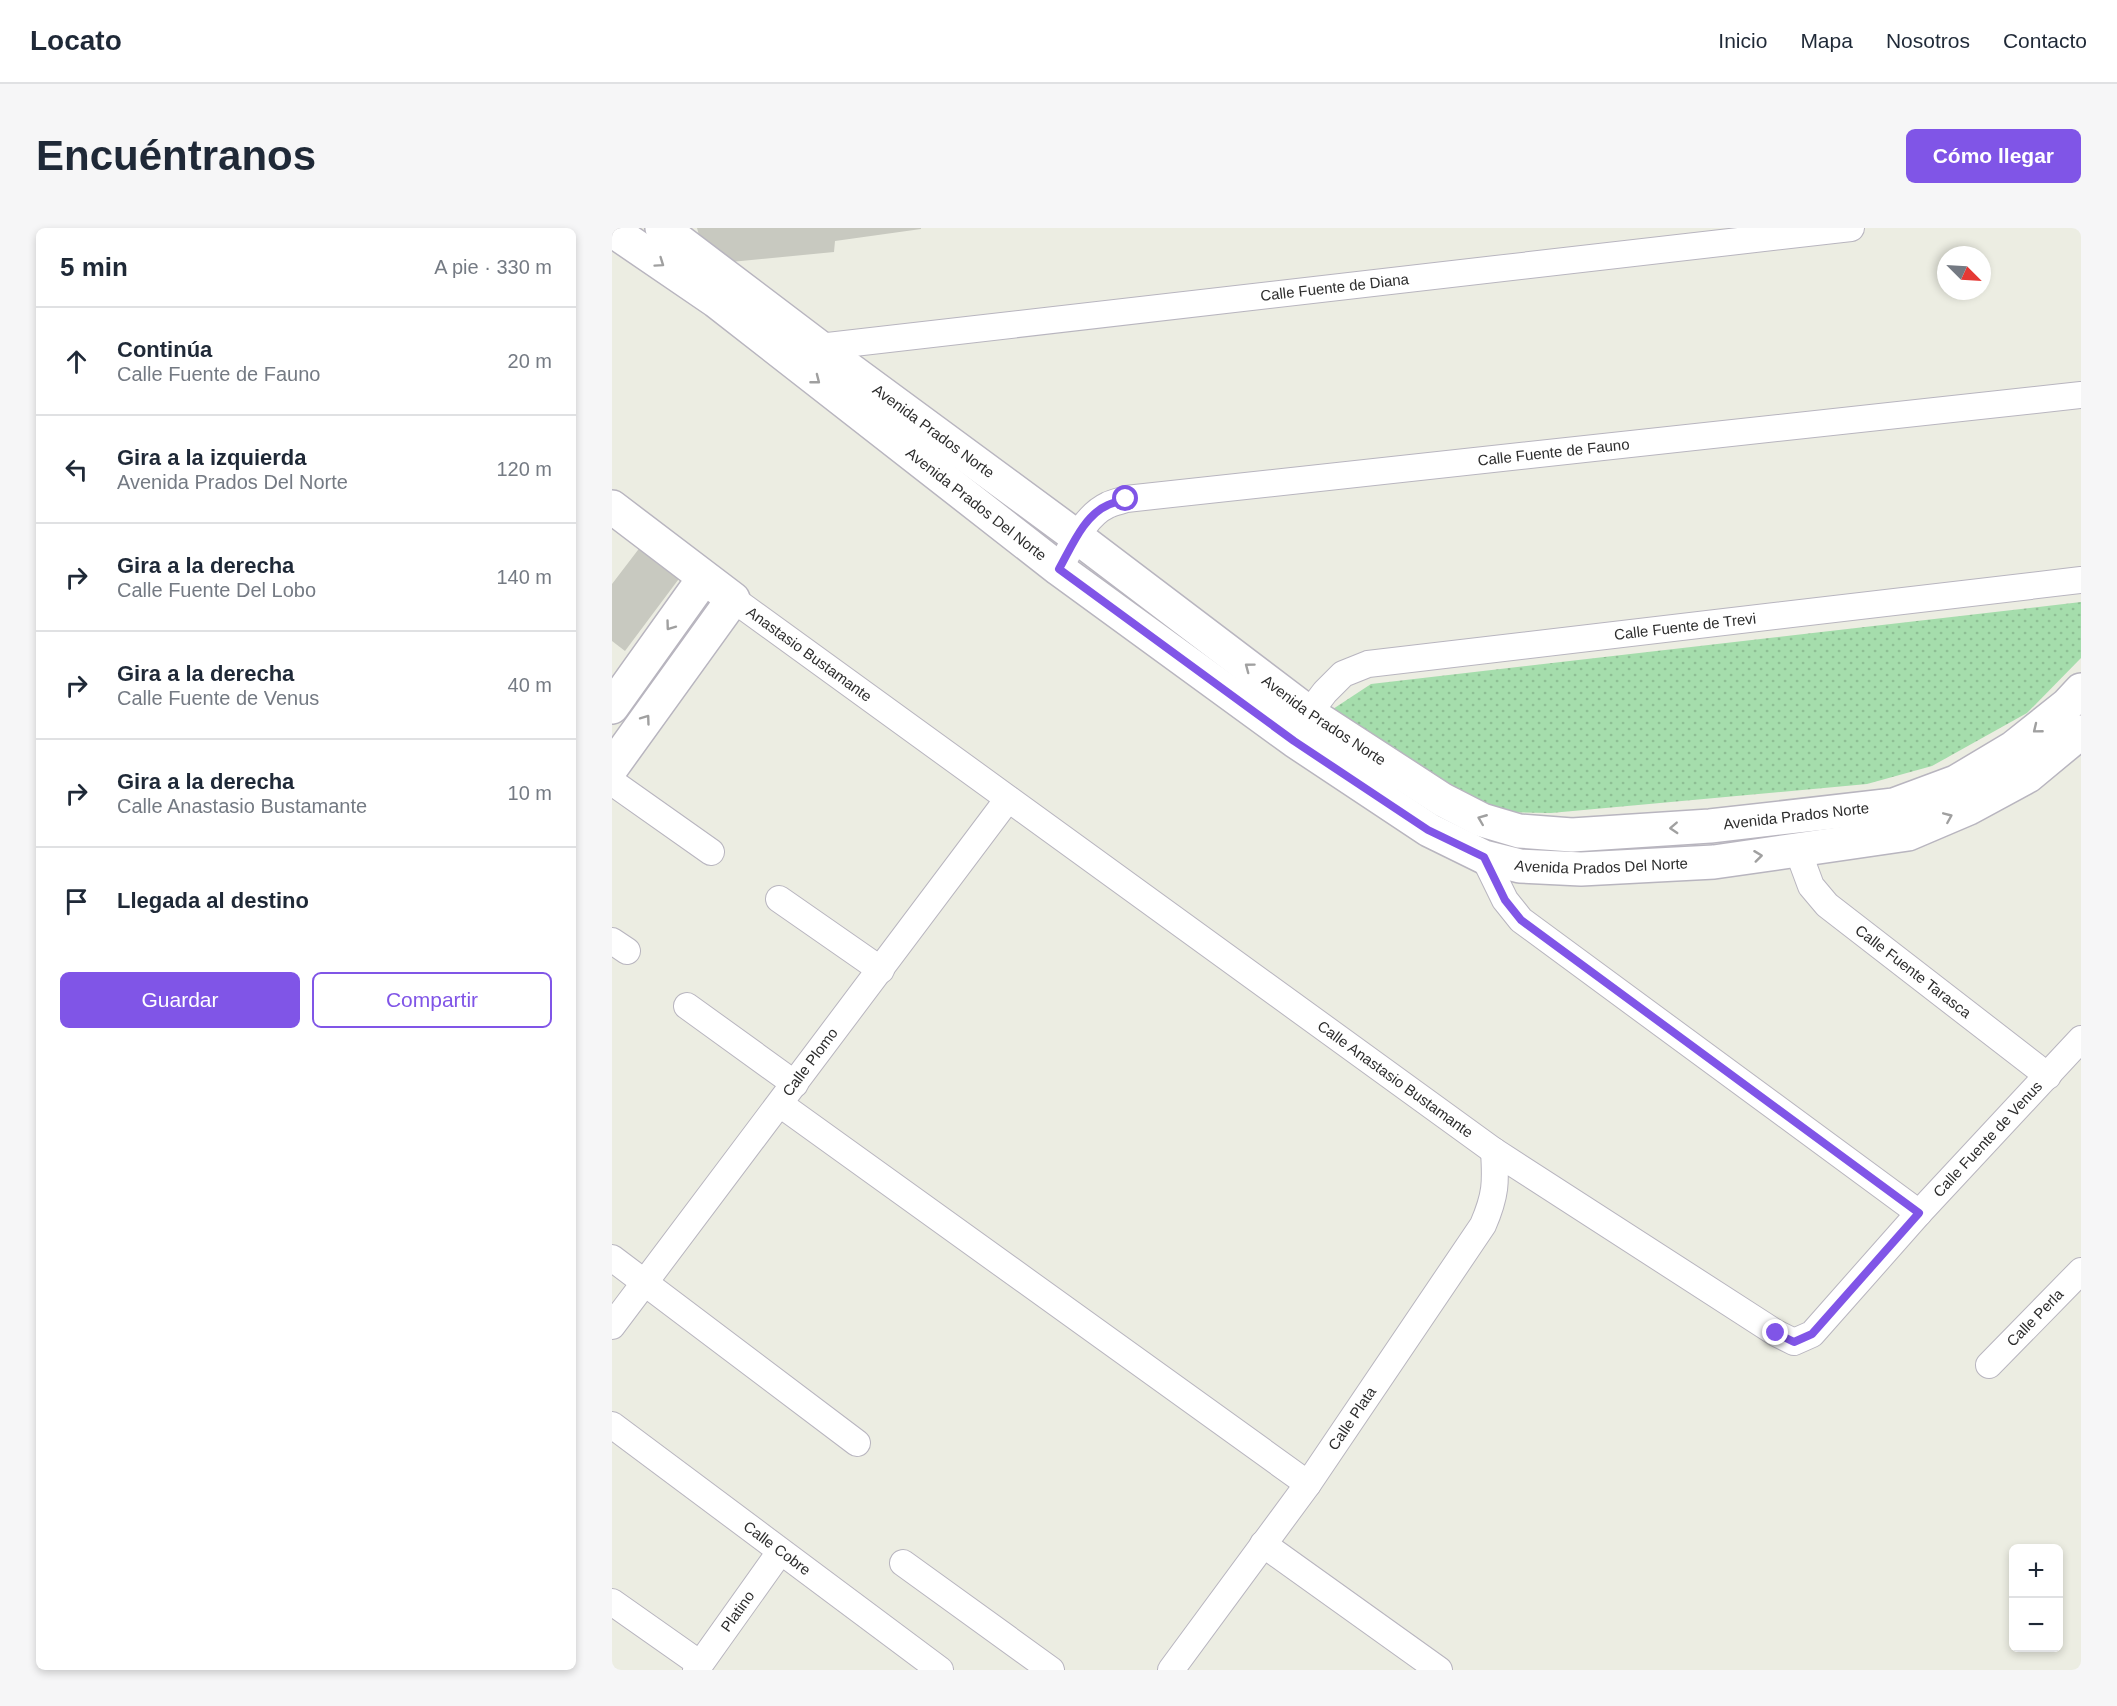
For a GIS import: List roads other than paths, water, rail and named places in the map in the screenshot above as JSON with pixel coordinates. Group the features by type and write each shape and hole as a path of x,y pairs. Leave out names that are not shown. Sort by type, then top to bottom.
{"street":[{"name":"Avenida Prados Norte","path":"662,228 1309,713 1443,800 1482,820 1519,831 1572,835 1710,826 1894,805 1956,782 2013,748 2067,705 2081,690"},
{"name":"Calle Fuente de Diana","path":"819,347 1851,228"},
{"name":"Avenida Prados Del Norte","path":"612,230 716,301 1059,569 1294,741 1428,830 1484,857 1520,866 1581,869 1714,862 1908,834 1969,808 2028,776 2081,732"},
{"name":"Calle Fuente de Fauno","path":"1059,569 1091,518 1106,505 1126,499 2081,395"},
{"name":"Anastasio Bustamante","path":"612,507 704,578 1008,800"},
{"path":"612,707 704,578"},
{"name":"Calle Fuente de Trevi","path":"1309,713 1343,674 1368,664 2081,580"},
{"path":"612,767 733,599"},
{"path":"612,782 711,852"},
{"name":"Calle Plomo","path":"612,1326 1008,800"},
{"name":"Calle Anastasio Bustamante","path":"1008,800 1494,1151 1776,1333 1794,1342"},
{"path":"1710,826 1714,862"},
{"name":"Calle Fuente Tarasca","path":"1798,851 1811,886 1827,905 2048,1076"},
{"path":"1484,857 1505,900 1521,920 1919,1213"},
{"path":"779,899 881,970"},
{"path":"687,1006 787,1094 1308,1484"},
{"name":"Calle Fuente de Venus","path":"1794,1342 1812,1334 1919,1213 2081,1039"},
{"name":"Calle Plata","path":"1171,1670 1308,1484 1483,1225 1493,1202 1496,1179 1494,1151"},
{"path":"612,1258 857,1443"},
{"name":"Calle Perla","path":"1989,1365 2081,1271"},
{"name":"Calle Cobre","path":"612,1425 940,1670"},
{"path":"1263,1544 1439,1670"},
{"name":"Platino","path":"698,1667 780,1552"},
{"path":"903,1563 1051,1670"},
{"path":"612,1602 698,1667"}]}
